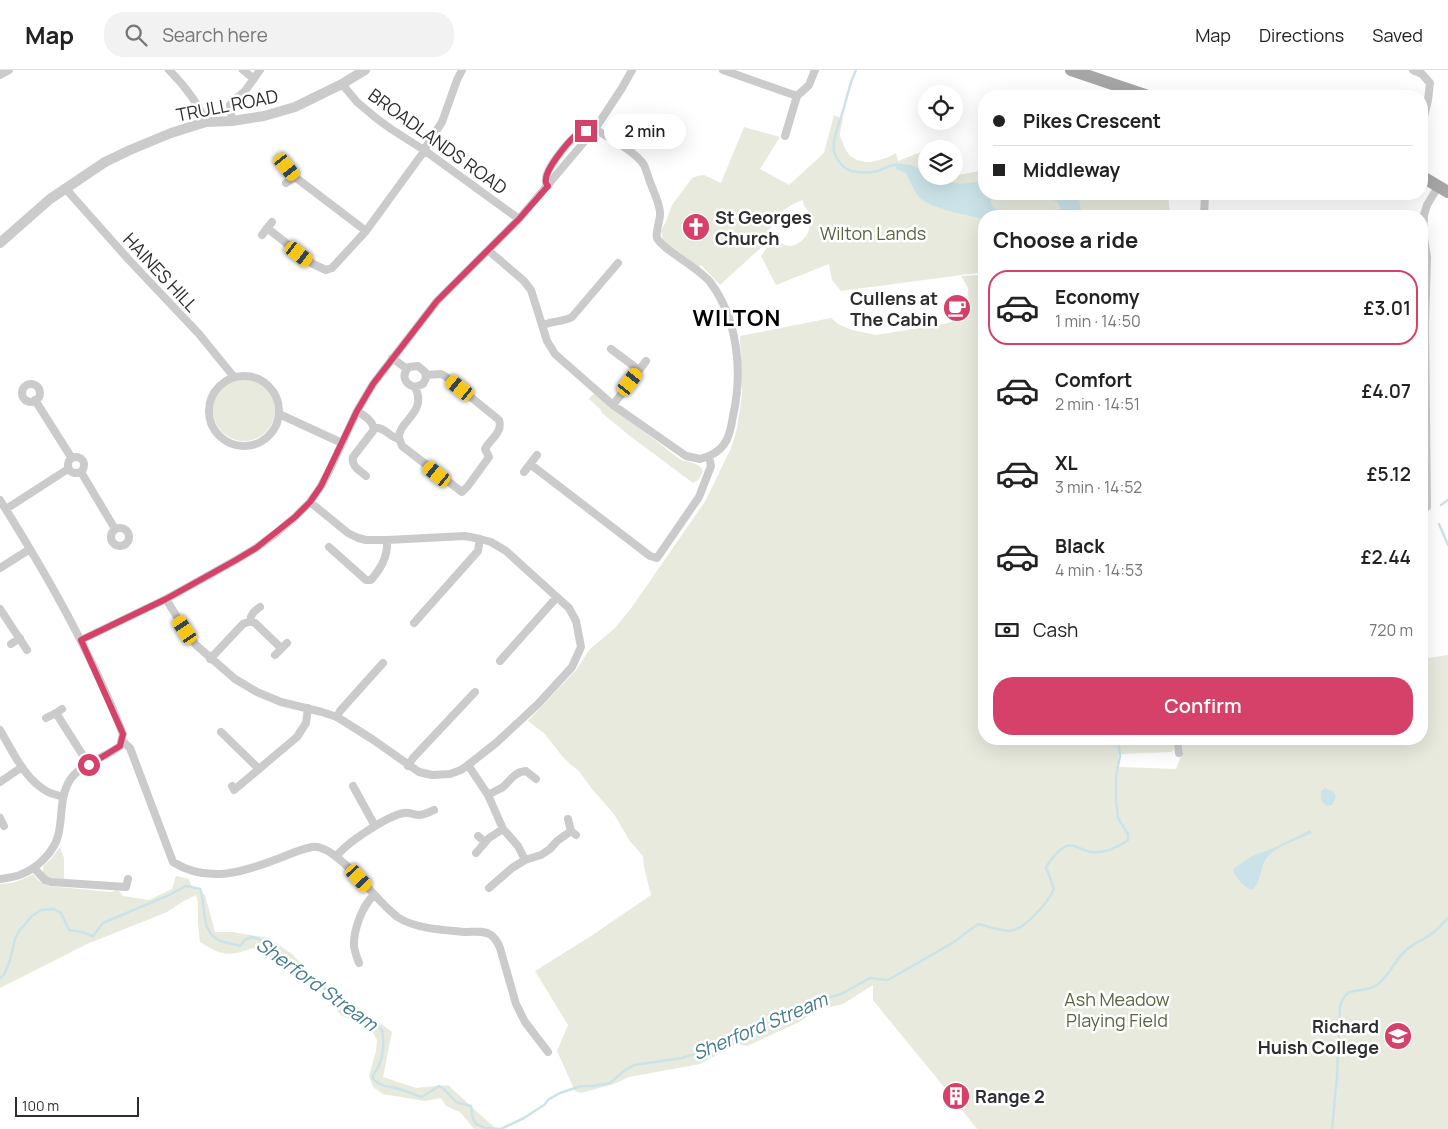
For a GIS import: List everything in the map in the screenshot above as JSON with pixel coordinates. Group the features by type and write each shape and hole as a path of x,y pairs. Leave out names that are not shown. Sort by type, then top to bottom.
{"main road":[{"path":"1071,70 1130,90"},
{"path":"1428,180 1443,190"}],"street":[{"path":"0,75 9,70"},
{"path":"169,70 200,107 206,122"},
{"path":"243,70 254,79"},
{"path":"232,121 230,105 245,92 260,70"},
{"name":"TRULL ROAD","path":"0,243 65,188 105,162 130,150 171,133 206,122 232,121 264,116 295,107 342,84 365,70"},
{"path":"267,229 313,264 326,270 332,268 366,231 425,150 442,122 462,70"},
{"path":"81,640 166,599 256,548 295,517 310,502 321,486 357,411 373,384 392,358 437,301 519,219 548,186 593,131 632,70"},
{"path":"723,70 798,96"},
{"path":"785,136 798,96 809,85 815,70"},
{"path":"1416,71 1422,74 1430,83 1428,100"},
{"name":"BROADLANDS ROAD","path":"342,84 357,102 376,118 425,150 519,219"},
{"path":"488,250 524,281 531,290 547,340 555,354 613,405 686,456 700,459 722,448 731,426 737,398 738,369 732,329 720,298 708,280 658,240 660,212 643,164 632,153 593,131"},
{"path":"287,167 295,177 366,231"},
{"path":"286,183 295,177"},
{"name":"HAINES HILL","path":"65,188 129,260 199,334 234,377"},
{"path":"1425,210 1427,204 1443,190"},
{"path":"542,325 572,317 618,263"},
{"path":"611,349 639,370"},
{"path":"392,358 407,369"},
{"path":"613,405 646,362"},
{"path":"413,366 422,368 426,376 423,384 414,387 408,385 404,379 407,369 413,366"},
{"path":"414,387 417,392 418,403 413,415 400,433 399,439 402,446 462,492 489,457 485,449 501,426 499,420 445,376 440,374 426,376"},
{"path":"245,375 263,381 271,388 279,405 279,414 275,428 263,441 254,445 236,445 227,442 218,435 212,425 209,413 214,392 222,383 234,377 245,375"},
{"path":"35,400 72,458"},
{"path":"357,411 369,419 373,423 374,428 352,461 354,466 366,476"},
{"path":"279,414 342,444"},
{"path":"374,428 377,427 384,430 392,437 399,439"},
{"path":"524,472 536,455"},
{"path":"68,469 68,463 77,456 83,461 84,467 81,472"},
{"path":"530,464 650,556 657,558 699,497 711,466 709,456"},
{"path":"68,469 74,473 81,472"},
{"path":"6,510 68,469"},
{"path":"81,472 115,529"},
{"path":"0,500 81,640 123,734 120,746 79,771 70,780 63,797 58,838 53,847 34,868 22,875 0,879"},
{"path":"166,599 196,645 235,679 257,692 281,702 308,708 337,718 372,739 408,766 419,772 440,776 468,766 496,743 538,704 572,667 581,647 576,621 569,608 506,551 491,542 465,536 387,540 358,538 348,533 310,502"},
{"path":"414,623 478,551 480,539"},
{"path":"329,547 366,580 371,580 380,570 387,554 387,540"},
{"path":"0,568 30,549"},
{"path":"500,661 557,598"},
{"path":"210,659 243,624 250,621 254,611 260,607"},
{"path":"0,609 27,650"},
{"path":"250,621 284,645 275,655"},
{"path":"11,644 20,638"},
{"path":"337,718 340,711 383,663"},
{"path":"408,766 413,758 475,692"},
{"path":"232,786 234,790 297,736 306,722 308,708"},
{"path":"46,718 59,711 89,765"},
{"path":"0,730 32,780 49,792 63,797"},
{"path":"221,732 259,769"},
{"path":"122,741 130,748 174,862 207,874 223,875 310,847 322,847 348,866 396,916 406,922 441,930 483,932 491,935 500,948 516,1004 525,1022 548,1052"},
{"path":"1178,745 1179,753"},
{"path":"524,761 526,771 536,779"},
{"path":"468,766 488,795 503,829 518,846 525,860"},
{"path":"0,782 22,767"},
{"path":"488,795 502,787 519,772 526,771"},
{"path":"353,786 376,826"},
{"path":"336,857 341,850 376,826 403,813 417,815 434,810"},
{"path":"417,815 417,825"},
{"path":"0,818 4,826"},
{"path":"489,888 512,868 525,860 546,852 557,841 574,833 568,819"},
{"path":"476,853 489,838 503,829"},
{"path":"478,836 485,842"},
{"path":"34,868 45,880 51,882 127,887"},
{"path":"495,871 501,878"},
{"path":"359,963 354,946 357,928 362,910 374,894"}],"green space":[{"name":"Wilton Lands","path":"834,115 843,119 840,136 844,146 848,153 860,161 874,161 896,153 898,161 918,153 918,185 963,185 963,174 978,171 978,200 1169,200 1169,210 978,210 978,273 841,291 832,280 829,264 776,285 761,256 772,237 778,242 790,246 798,244 807,235 809,223 814,217 804,206 803,200 788,207 778,216 773,222 765,244 720,285 701,265 699,267 663,240 661,231 672,205 692,178 704,175 721,183 744,127 780,137 760,169 789,185 824,153"},
{"name":"Ash Meadow Playing Field","path":"978,275 978,745 1174,745 1174,749 1171,752 1118,754 1118,767 1176,769 1183,751 1182,745 1428,745 1428,658 1448,655 1448,1129 977,1129 873,1000 873,985 843,1004 818,1010 799,1022 747,1046 737,1044 700,1064 629,1077 614,1084 581,1093 575,1091 557,1051 568,1025 535,971 651,895 643,856 629,840 614,814 545,734 528,721 576,670 590,649 615,628 632,607 706,500 732,446 737,428 742,395 740,336 831,318 838,324 852,330 876,335 944,324 969,316 968,288 961,276"},
{"path":"244,379 256,381 266,388 273,398 275,410 273,422 266,432 256,439 244,441 232,439 222,432 215,422 213,410 215,398 222,388 232,381"},
{"path":"593,394 681,460 694,463 700,467 703,472 698,480 693,483 630,436 602,413 589,399"},
{"path":"60,847 64,858 64,879 46,878 43,874 43,866"},
{"path":"33,874 39,881 49,886 111,892 118,890 123,896 149,900 172,889 176,876 189,879 191,885 205,895 215,932 232,932 269,938 292,954 312,976 392,1032 383,1077 416,1088 448,1085 496,1129 474,1129 460,1112 446,1106 441,1098 425,1101 383,1094 373,1087 369,1076 377,1040 372,1031 354,1020 342,1016 318,990 298,980 282,964 253,948 238,953 226,954 200,942 196,895 167,912 87,944 0,988 0,884 17,881"}],"water":[{"path":"896,163 911,165 918,168 918,185 963,185 963,183 978,181 978,200 992,200 992,205 999,210 978,210 978,218 932,205 919,197 906,173 896,169"},
{"path":"1052,200 1079,200 1081,210 1060,210 1057,201"},
{"path":"1325,788 1334,792 1336,797 1332,805 1327,806 1321,800 1321,791"},
{"path":"1310,830 1312,833 1284,845 1266,859 1258,882 1252,890 1243,885 1234,873 1234,868 1252,856 1276,847"}],"waterway":[{"path":"856,70 835,137 835,154 843,166 854,172 875,172 896,165"},
{"path":"1441,505 1448,500"},
{"path":"1439,524 1448,545"},
{"name":"Sherford Stream","path":"0,978 4,975 19,931 32,916 41,910 54,909 61,913 69,930 93,936 103,923 186,886 200,889 209,932 214,937 240,946 245,940 252,937 259,939 285,958 299,972 318,982 343,1007 382,1030 382,1054 373,1079 383,1086 422,1097 439,1086 456,1102 471,1106 473,1119 476,1124 485,1128 501,1129 524,1118 560,1093 581,1086 610,1083 634,1065 682,1058 707,1050 764,1028 802,1010 814,1002 841,994 870,978 888,980 954,942 978,924 1009,931 1022,926 1041,908 1054,889 1046,867 1059,850 1071,846 1088,851 1101,852 1116,847 1128,840 1128,834 1118,818 1116,798 1116,776 1120,756 1119,745"},
{"path":"1332,1129 1337,1076 1340,1007 1343,999 1350,992 1366,990 1377,985 1404,952 1434,932 1448,918"}],"place":[{"name":"St Georges Church","path":"696,227"},
{"name":"Cullens at The Cabin","path":"957,308"},
{"name":"Richard Huish College","path":"1398,1036"},
{"name":"Range 2","path":"956,1096"}],"district":[{"name":"WILTON","path":"737,318"}],"route":[{"path":"89,765 120,746 123,734 81,640 166,599 256,548 295,517 310,502 321,486 364,397 373,384 437,301 519,219 548,186 546,177 555,160 574,137 586,131"}]}
